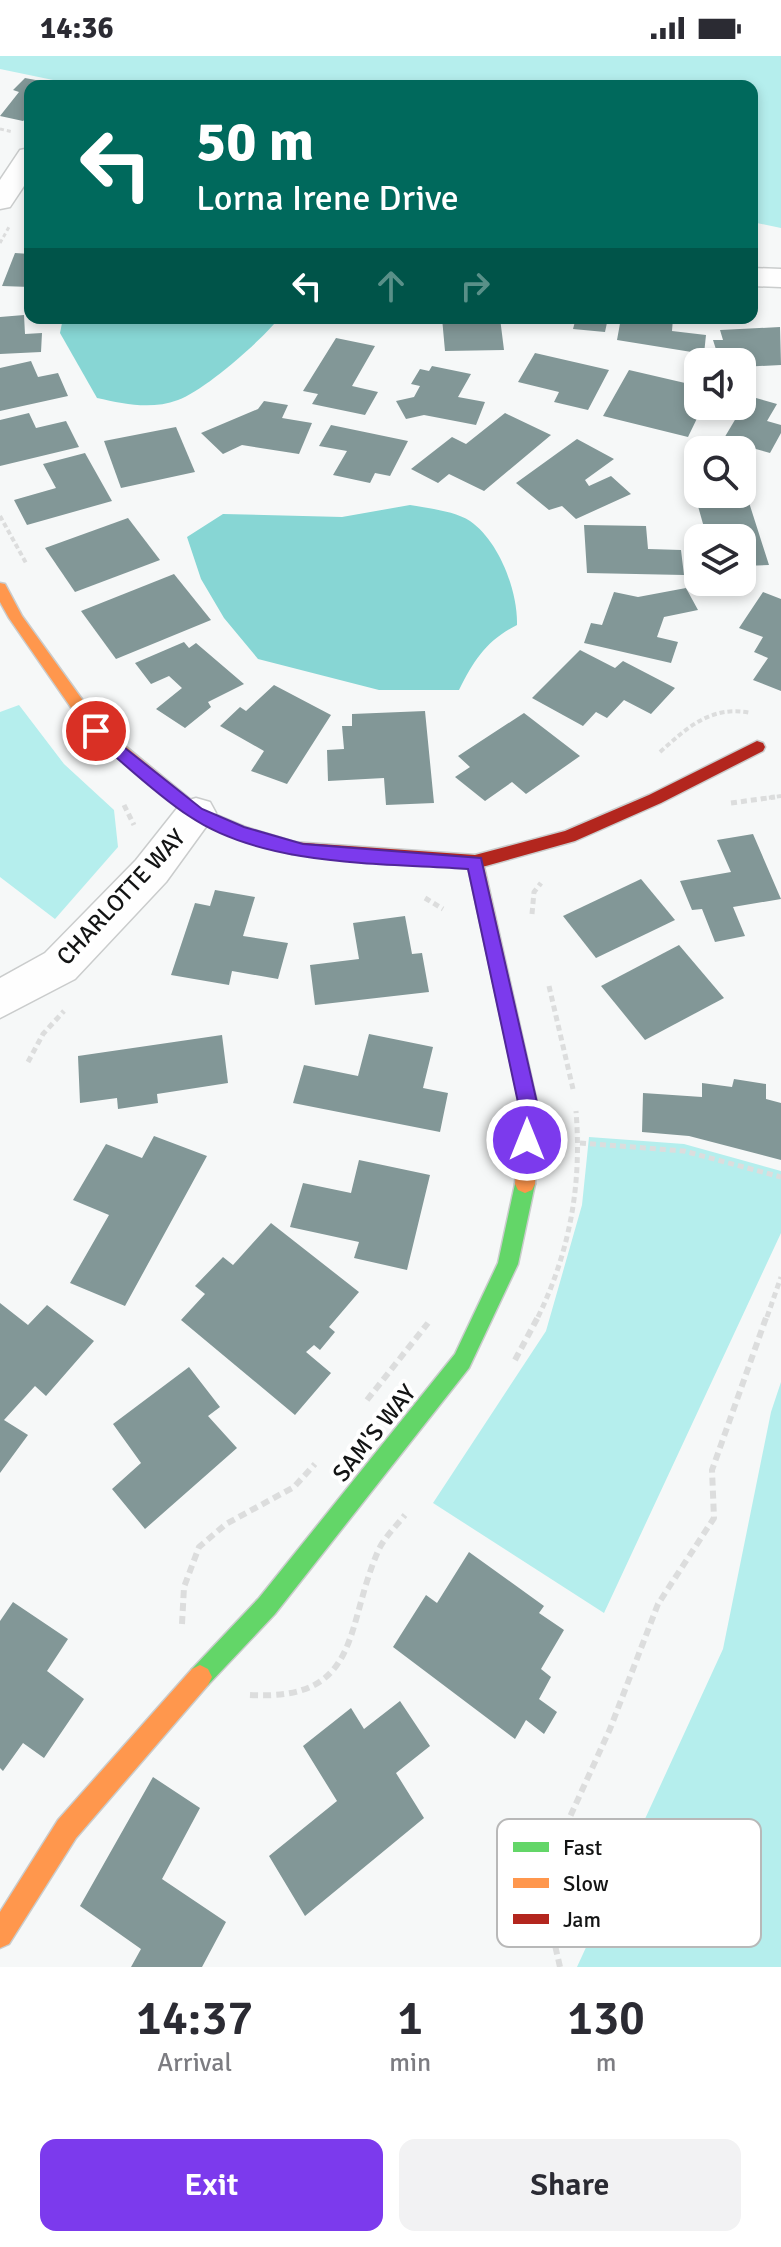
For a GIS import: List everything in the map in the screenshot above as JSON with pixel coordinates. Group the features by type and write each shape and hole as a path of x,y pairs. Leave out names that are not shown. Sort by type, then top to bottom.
{"street":[{"path":"0,143 24,148"},
{"path":"0,201 24,165"},
{"path":"758,277 781,278"},
{"path":"0,588 16,618 96,731 196,813 240,832 303,851 475,862 569,836 655,799 757,747"},
{"name":"CHARLOTTE WAY","path":"0,1000 60,966 151,871 196,813"},
{"name":"SAM'S WAY","path":"0,1935 67,1829 267,1606 462,1361 508,1264 525,1186 529,1107 475,862"}],"path":[{"path":"0,516 29,567"},
{"path":"650,760 705,714 727,709"},
{"path":"417,896 447,912"},
{"path":"28,1062 43,1034 71,1002"},
{"path":"527,1140 684,1151 781,1177"},
{"path":"569,1819 610,1729 658,1604 714,1518 712,1470 781,1277"},
{"path":"363,1405 430,1320"},
{"path":"205,1672 189,1651 179,1616 186,1576 199,1546 221,1524 296,1485 324,1453"},
{"path":"555,1947 560,1967"}],"shaded area":[{"path":"0,56 781,56 781,228 758,223 758,80 53,80 0,69"},
{"path":"62,324 274,324 217,376 189,395 168,403 148,405 97,398 60,333"},
{"path":"410,505 441,510 470,521 498,554 514,597 517,625 497,637 482,652 459,690 379,690 258,659 224,618 201,579 187,537 223,514 342,517"},
{"path":"19,705 64,764 114,810 118,847 55,919 0,877 0,712"},
{"path":"589,1137 684,1144 781,1171 781,1233 604,1613 433,1503 546,1331 582,1205"},
{"path":"781,1382 781,1967 577,1967 586,1947 761,1947 761,1819 645,1819 723,1649 771,1412"}],"building":[{"path":"25,78 36,80 24,80 23,121 0,116 19,92 13,90"},
{"path":"15,253 24,254 24,287 2,286"},
{"path":"24,315 25,334 42,333 41,352 0,354 0,317"},
{"path":"443,324 501,324 504,350 445,351"},
{"path":"574,324 607,324 605,332 573,329"},
{"path":"620,324 673,324 672,331 706,335 705,348 684,348 684,351 617,340"},
{"path":"780,327 781,365 756,366 756,348 716,348 713,340 723,340 720,330"},
{"path":"336,338 375,346 352,386 378,392 365,415 312,404 318,394 303,391"},
{"path":"535,353 609,370 588,410 554,402 559,392 518,382"},
{"path":"31,361 38,377 58,373 68,396 0,411 0,368"},
{"path":"432,366 471,374 458,397 485,402 476,425 424,415 406,419 396,401 414,397 420,386 411,384 420,369 429,371"},
{"path":"629,370 684,383 684,420 696,420 688,436 684,436 603,416"},
{"path":"756,398 777,404 767,421 781,425 781,433 770,453 756,449 756,436 725,436 735,420 756,420"},
{"path":"264,401 288,405 282,418 312,423 299,454 242,445 223,454 201,433 258,409"},
{"path":"29,413 36,428 66,421 79,447 0,466 0,420"},
{"path":"505,413 551,435 484,491 449,474 438,483 411,469 452,437 466,444"},
{"path":"331,425 408,441 390,476 375,473 370,483 333,475 347,451 319,446"},
{"path":"176,427 195,472 121,488 104,441"},
{"path":"577,439 614,459 585,480 589,486 611,476 631,494 576,519 562,506 549,510 516,483"},
{"path":"85,453 112,501 27,525 14,500 56,488 43,464"},
{"path":"699,508 751,508 756,524 703,524"},
{"path":"128,518 160,560 75,592 45,548"},
{"path":"756,524 769,565 756,565"},
{"path":"584,525 646,526 648,549 681,550 684,575 587,573"},
{"path":"174,574 211,620 116,659 81,611"},
{"path":"684,588 684,596 690,596 698,610 664,617 657,637 678,642 671,663 584,643 591,623 602,625 614,592 638,597"},
{"path":"763,592 781,599 781,691 753,680 768,658 754,652 763,637 739,628"},
{"path":"184,642 189,648 196,643 244,684 208,702 211,707 185,728 156,709 182,688 169,676 151,684 135,663"},
{"path":"580,650 615,668 623,661 675,688 651,714 624,700 607,718 596,712 583,726 532,698"},
{"path":"274,685 331,715 287,784 251,771 264,751 220,726 240,707 246,711"},
{"path":"425,711 434,803 386,805 384,778 328,781 327,750 344,749 342,726 352,726 352,714"},
{"path":"524,713 580,756 526,794 512,782 485,801 455,777 470,767 458,756"},
{"path":"753,834 781,899 733,907 745,936 715,942 702,909 692,910 680,881 731,872 717,840"},
{"path":"641,879 675,920 596,958 563,916"},
{"path":"215,890 255,897 243,936 288,943 278,979 232,971 229,985 171,975 195,903 210,906"},
{"path":"405,916 412,954 422,953 429,992 315,1005 310,965 359,959 353,923"},
{"path":"679,945 724,998 645,1040 601,986"},
{"path":"369,1034 433,1047 423,1088 448,1093 440,1132 293,1103 304,1065 358,1076"},
{"path":"222,1035 228,1083 157,1094 158,1103 118,1109 117,1098 80,1103 78,1056"},
{"path":"734,1079 766,1084 766,1099 781,1103 781,1160 689,1136 642,1132 643,1093 702,1097 702,1083 732,1087"},
{"path":"154,1136 207,1156 125,1306 70,1283 109,1215 73,1200 106,1144 142,1158"},
{"path":"359,1160 430,1175 407,1270 354,1258 359,1242 290,1227 303,1183 351,1193"},
{"path":"271,1223 359,1292 329,1327 335,1332 320,1350 314,1345 306,1352 331,1373 295,1415 181,1320 205,1294 195,1286 223,1257 233,1265"},
{"path":"0,1303 28,1325 47,1305 94,1341 46,1396 35,1386 4,1420 28,1435 0,1473"},
{"path":"189,1367 220,1407 208,1416 237,1448 145,1529 112,1489 141,1463 113,1424"},
{"path":"469,1552 544,1606 539,1613 564,1630 541,1669 551,1677 539,1699 557,1712 544,1734 526,1720 515,1739 393,1647 426,1595 437,1603"},
{"path":"13,1602 68,1639 47,1671 84,1699 44,1758 23,1743 3,1771 0,1768 0,1621"},
{"path":"400,1701 430,1746 396,1773 424,1818 305,1916 269,1856 337,1801 303,1746 351,1708 364,1729"},
{"path":"153,1777 200,1808 162,1879 226,1922 202,1967 131,1967 141,1949 80,1906"}],"traffic: fast":[{"path":"200,1677 267,1606 462,1361 508,1264 525,1184"}],"traffic: slow":[{"path":"0,588 16,618 96,731 196,813 240,832 292,848"},
{"path":"475,862 529,1107 525,1184"},
{"path":"0,1935 67,1829 200,1677"}],"traffic: jam":[{"path":"292,848 475,862 569,836 655,799 757,747"}],"route":[{"path":"96,731 196,813 240,832 303,851 394,860 475,862 529,1107 527,1140"}]}
